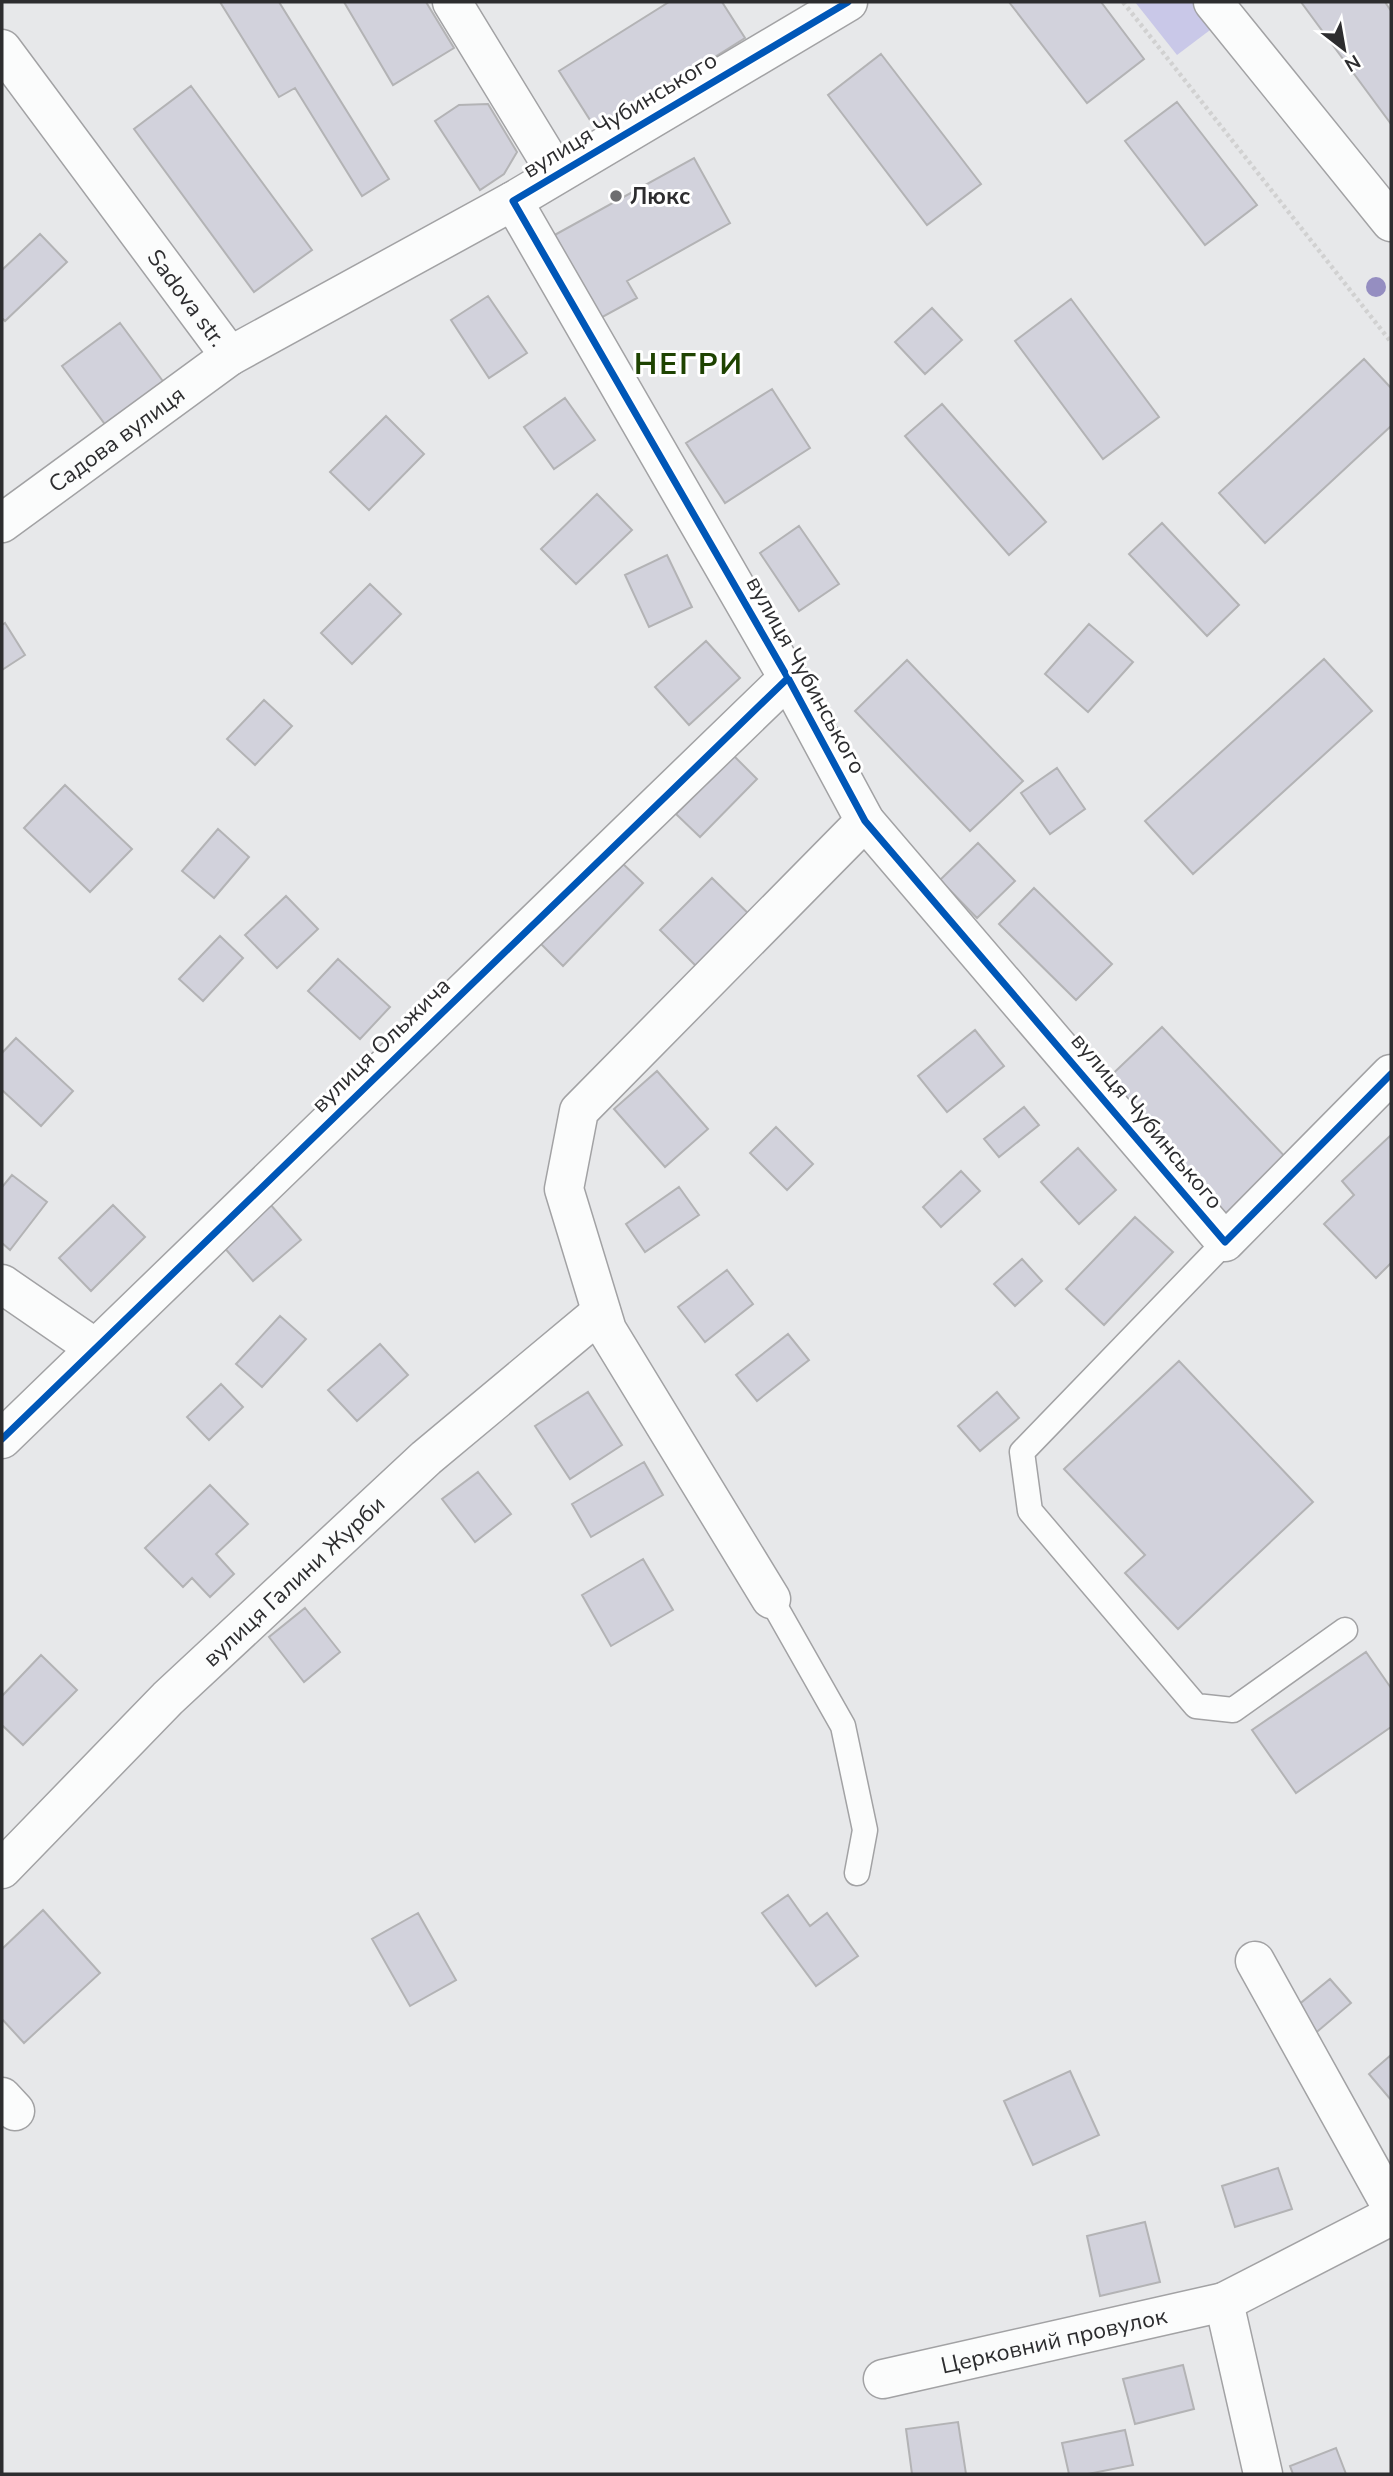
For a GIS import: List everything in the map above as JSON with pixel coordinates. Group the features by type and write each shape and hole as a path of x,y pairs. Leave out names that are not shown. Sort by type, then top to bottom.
{"street":[{"path":"452,2 557,174"},
{"name":"вулиця Чубинського","path":"848,2 513,201 788,678 865,821 1225,1242 1391,1074"},
{"path":"1213,2 1391,222"},
{"name":"Sadova str.","path":"2,49 230,356 513,201"},
{"name":"Садова вулиця","path":"2,523 230,356"},
{"name":"вулиця Ольжича","path":"2,1439 788,678"},
{"path":"771,1599 607,1330 565,1189 579,1111 865,821"},
{"path":"2,1284 95,1348"},
{"name":"вулиця Галини Журби","path":"2,1869 169,1698 416,1467 601,1312"},
{"path":"1255,1961 1391,2206"},
{"name":"Церковний провулок","path":"883,2379 1224,2302 1391,2216"},
{"path":"1224,2302 1263,2474"}],"lane":[{"path":"1225,1242 1022,1452 1030,1511 1196,1706 1233,1710 1345,1630"},
{"path":"771,1599 843,1726 865,1830 857,1873"}],"path":[{"path":"1123,2 1391,342"}],"shaded area":[{"path":"1135,2 1200,2 1218,24 1177,55"}],"building":[{"path":"220,2 279,2 389,179 362,196 295,88 279,97"},
{"path":"344,2 426,2 454,48 393,85"},
{"path":"669,2 722,2 745,38 597,131 559,71"},
{"path":"1009,2 1101,2 1144,59 1087,103"},
{"path":"1301,2 1385,2 1391,11 1391,124"},
{"path":"881,54 981,184 927,225 828,95"},
{"path":"191,86 312,250 254,292 134,129"},
{"path":"1177,102 1257,205 1205,245 1125,141"},
{"path":"488,104 517,152 504,174 480,190 435,121 459,105"},
{"path":"694,158 730,223 627,281 637,298 597,320 551,237"},
{"path":"40,234 67,262 5,321 2,318 2,270"},
{"path":"488,296 527,353 489,378 451,320"},
{"path":"1071,299 1159,417 1103,459 1015,341"},
{"path":"932,308 962,340 925,374 895,342"},
{"path":"120,323 165,384 107,427 62,366"},
{"path":"1364,359 1391,388 1391,426 1265,543 1219,493"},
{"path":"772,389 810,448 725,503 686,443"},
{"path":"565,398 595,440 554,469 524,427"},
{"path":"942,404 1046,522 1009,555 905,436"},
{"path":"386,416 424,454 369,510 330,472"},
{"path":"597,494 632,530 576,584 541,549"},
{"path":"1162,523 1239,605 1207,636 1129,554"},
{"path":"799,526 839,584 799,611 760,553"},
{"path":"667,555 692,607 649,627 625,575"},
{"path":"370,584 401,614 352,664 321,633"},
{"path":"5,623 25,655 2,670 2,625"},
{"path":"1089,624 1133,662 1088,712 1045,674"},
{"path":"706,641 740,678 689,725 655,687"},
{"path":"1324,659 1372,711 1193,874 1145,821"},
{"path":"907,660 1023,781 970,831 855,711"},
{"path":"264,700 292,726 255,765 227,739"},
{"path":"734,756 757,779 700,837 676,814"},
{"path":"1057,768 1085,809 1050,834 1021,793"},
{"path":"65,785 132,849 90,892 24,828"},
{"path":"218,829 249,857 214,898 182,871"},
{"path":"978,843 1015,881 977,918 940,880"},
{"path":"619,860 643,883 563,966 540,943"},
{"path":"712,878 753,918 700,970 660,930"},
{"path":"1034,888 1112,964 1076,1000 999,924"},
{"path":"286,896 318,929 277,968 245,935"},
{"path":"220,936 243,958 203,1001 179,979"},
{"path":"338,959 390,1007 360,1039 308,991"},
{"path":"1162,1027 1291,1163 1230,1220 1102,1084"},
{"path":"975,1030 1004,1066 947,1112 918,1076"},
{"path":"16,1038 73,1091 41,1126 2,1090 2,1053"},
{"path":"657,1071 708,1129 665,1167 614,1109"},
{"path":"1024,1107 1039,1125 999,1157 984,1139"},
{"path":"776,1127 813,1164 787,1190 750,1153"},
{"path":"1391,1135 1391,1263 1376,1278 1324,1224 1354,1195 1342,1181"},
{"path":"1078,1148 1116,1190 1079,1224 1041,1182"},
{"path":"961,1171 980,1191 941,1227 923,1207"},
{"path":"12,1175 47,1202 10,1250 2,1243 2,1187"},
{"path":"679,1187 699,1215 645,1252 626,1224"},
{"path":"270,1204 301,1240 253,1281 223,1246"},
{"path":"113,1205 145,1237 91,1291 59,1258"},
{"path":"1135,1217 1173,1252 1104,1325 1066,1289"},
{"path":"1022,1259 1042,1281 1015,1306 994,1284"},
{"path":"727,1270 753,1304 705,1342 678,1307"},
{"path":"280,1316 306,1339 262,1387 236,1364"},
{"path":"788,1334 809,1360 757,1401 736,1375"},
{"path":"380,1344 408,1375 357,1421 328,1390"},
{"path":"1179,1361 1313,1502 1178,1629 1125,1573 1145,1555 1064,1469"},
{"path":"221,1384 243,1407 209,1440 187,1417"},
{"path":"588,1392 622,1445 570,1479 535,1426"},
{"path":"997,1392 1019,1418 980,1451 958,1426"},
{"path":"644,1462 663,1495 591,1537 572,1504"},
{"path":"478,1472 511,1514 475,1542 442,1499"},
{"path":"210,1485 248,1524 216,1554 234,1574 210,1597 192,1578 183,1587 145,1548"},
{"path":"643,1559 673,1610 611,1646 582,1595"},
{"path":"305,1608 340,1652 304,1682 269,1637"},
{"path":"1366,1652 1391,1688 1391,1727 1296,1793 1252,1730"},
{"path":"41,1655 77,1690 23,1745 2,1725 2,1696"},
{"path":"788,1895 810,1926 827,1913 858,1956 816,1986 762,1913"},
{"path":"43,1910 100,1973 24,2043 2,2019 2,1949"},
{"path":"418,1913 456,1980 410,2006 372,1939"},
{"path":"1330,1979 1351,2003 1312,2036 1291,2011"},
{"path":"1391,2055 1391,2100 1369,2074"},
{"path":"1070,2071 1099,2135 1033,2165 1004,2101"},
{"path":"1278,2168 1292,2209 1235,2227 1222,2186"},
{"path":"1145,2222 1160,2282 1100,2296 1087,2236"},
{"path":"1183,2365 1194,2409 1135,2424 1123,2379"},
{"path":"958,2422 966,2474 912,2474 906,2429"},
{"path":"1125,2430 1133,2465 1088,2474 1069,2474 1062,2443"},
{"path":"1336,2448 1346,2474 1293,2474 1290,2466"}],"cycle path":[{"path":"848,2 513,201 788,678 865,821 1225,1242 1391,1074"},
{"path":"2,1439 788,678"}],"place":[{"name":"Люкс","path":"616,196"}],"district":[{"name":"НЕГРИ","path":"689,364"}]}
